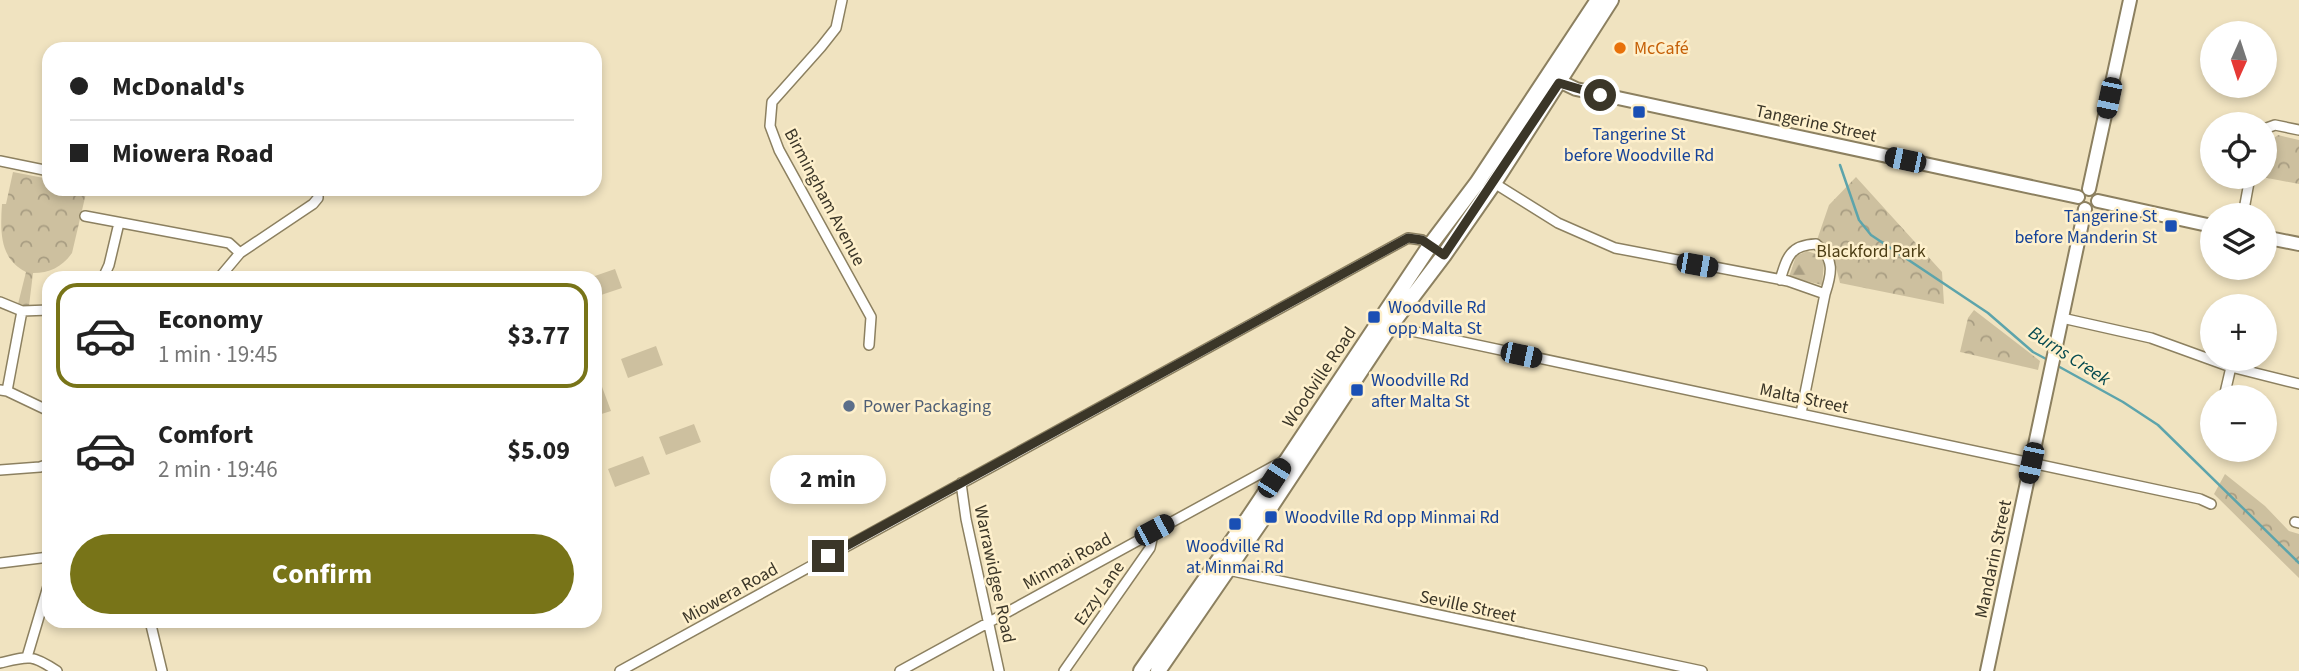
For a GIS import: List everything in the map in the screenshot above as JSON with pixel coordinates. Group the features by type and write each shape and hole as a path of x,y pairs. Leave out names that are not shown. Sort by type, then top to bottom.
{"main road":[{"name":"Woodville Road","path":"1158,671 1391,325 1494,183 1598,0"},
{"name":"Woodville Road","path":"1141,671 1431,244 1611,0"}],"street":[{"name":"Birmingham Avenue","path":"842,0 835,28 772,102 770,127 779,150 871,317 869,345"},
{"path":"2090,189 2130,0"},
{"name":"Tangerine Street","path":"1555,79 1576,89 1624,100 2078,197"},
{"path":"2277,125 2299,130"},
{"path":"0,161 42,170"},
{"path":"1494,183 1558,223 1615,248 1780,280 1825,294"},
{"path":"2090,189 2096,193 2098,201 2094,208 2085,209 2079,204 2078,197 2081,191 2090,189"},
{"path":"225,271 240,253 313,204 318,196"},
{"path":"2098,201 2200,223"},
{"name":"Mandarin Street","path":"1987,671 2085,209"},
{"path":"85,216 229,243 240,253"},
{"path":"106,271 119,223"},
{"name":"Miowera Road","path":"620,671 1408,238 1431,244"},
{"path":"2277,240 2299,244"},
{"path":"1431,244 1444,255"},
{"path":"1780,280 1791,252 1802,245 1816,244 1826,252 1830,263 1830,279 1801,414"},
{"path":"0,302 22,311 42,310"},
{"path":"22,311 4,390 42,408"},
{"path":"2062,318 2151,338 2200,356"},
{"name":"Malta Street","path":"1391,325 1402,330 2200,499 2211,504"},
{"path":"2247,371 2299,384"},
{"name":"Minmai Road","path":"900,671 1287,459"},
{"path":"0,470 42,466"},
{"name":"Warrawidgee Road","path":"961,483 966,519 999,671"},
{"name":"Ezzy Lane","path":"1064,671 1150,548 1154,530"},
{"path":"0,563 42,558"},
{"name":"Seville Street","path":"1228,570 1702,671"},
{"path":"27,657 42,607"},
{"path":"152,628 163,671"},
{"path":"0,663 27,657 37,658 57,671"}],"green space":[{"path":"2277,136 2299,140 2299,184 2277,180"},
{"path":"13,172 42,178 42,196 85,196 72,253 55,268 33,273 29,306 18,304 26,272 11,260 4,244 2,204 6,204"},
{"name":"Blackford Park","path":"1856,177 1942,272 1944,304 1840,283 1832,251 1817,240 1829,205"},
{"path":"1807,251 1819,255 1824,263 1822,285 1789,277 1796,256"},
{"path":"615,269 622,288 602,295 602,274"},
{"path":"1974,310 2040,361 2038,370 1960,352 1968,318"},
{"path":"656,346 663,365 628,378 621,359"},
{"path":"602,387 611,411 602,414"},
{"path":"694,424 701,442 666,455 659,437"},
{"path":"643,456 650,474 615,487 608,469"},
{"path":"2225,474 2265,506 2289,531 2299,534 2299,578 2214,494"}],"waterway":[{"name":"Burns Creek","path":"1840,165 1859,220 1871,235 1988,313 2033,352 2048,360"},
{"name":"Burns Creek","path":"2056,365 2158,425 2299,563"}],"place":[{"name":"McCafé","path":"1620,48"},
{"name":"Tangerine St before Woodville Rd","path":"1639,112"},
{"name":"Tangerine St before Manderin St","path":"2171,226"},
{"name":"Woodville Rd opp Malta St","path":"1374,317"},
{"name":"Woodville Rd after Malta St","path":"1357,390"},
{"name":"Power Packaging","path":"849,406"},
{"name":"Woodville Rd opp Minmai Rd","path":"1271,517"},
{"name":"Woodville Rd at Minmai Rd","path":"1235,524"}],"route":[{"path":"828,556 1408,238 1431,244 1444,255 1559,83 1600,95"}]}
